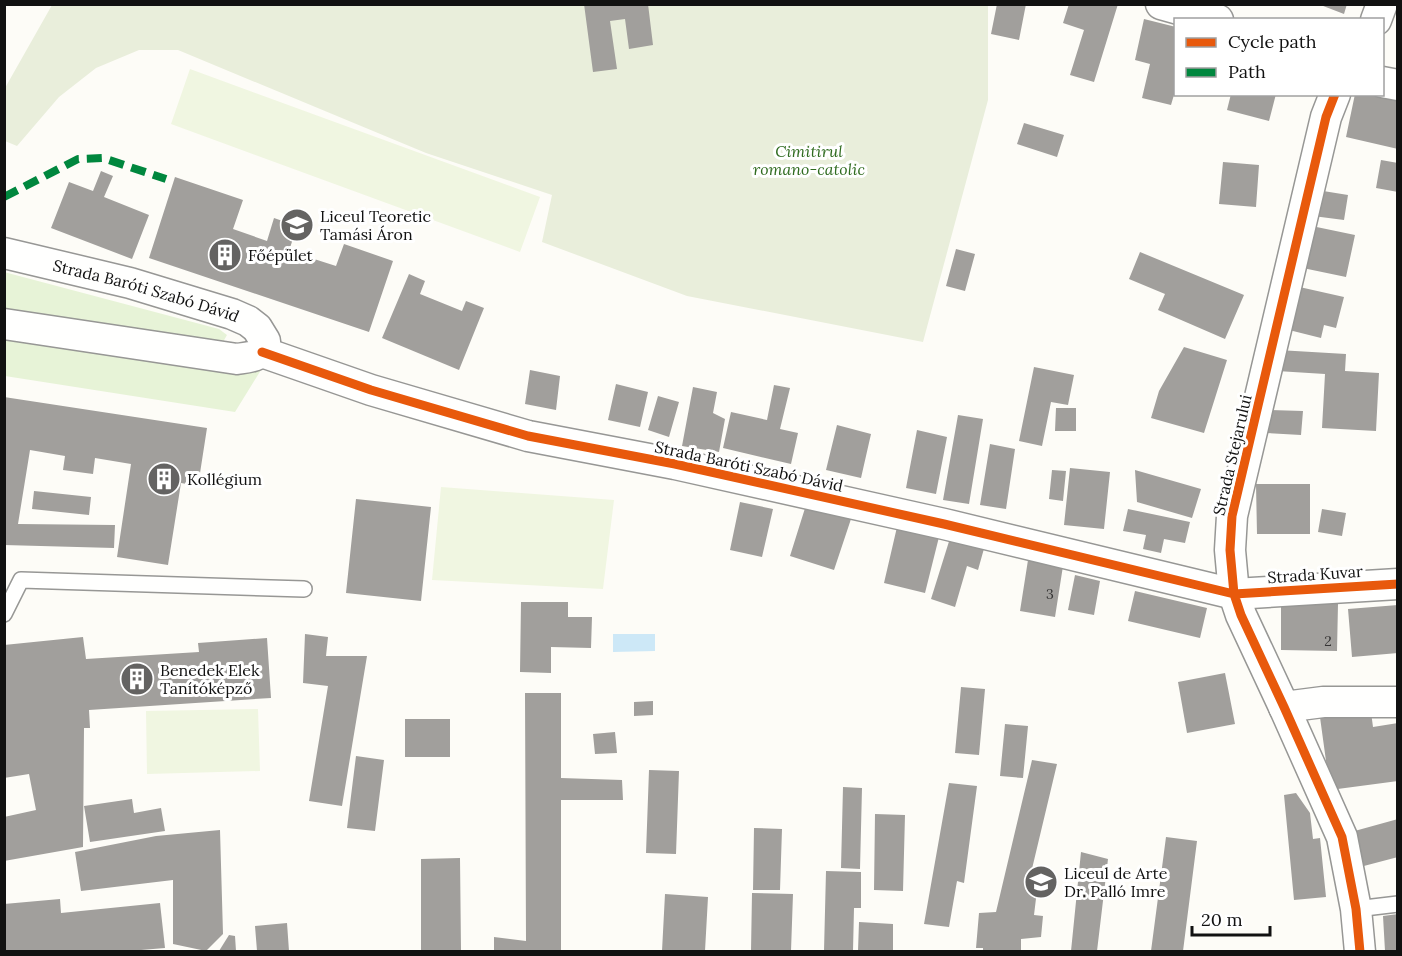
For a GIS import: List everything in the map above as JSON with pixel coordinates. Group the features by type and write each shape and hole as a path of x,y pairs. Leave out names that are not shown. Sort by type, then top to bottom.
{"street":[{"path":"1161,4 1211,18"},
{"name":"Strada Stejarului","path":"1334,96 1326,117 1232,516 1230,550 1234,594 1241,615 1342,837 1356,909 1360,951"},
{"name":"Strada Baróti Szabó Dávid","path":"4,252 130,283 232,314 248,321 263,334 265,340 262,352 371,390 528,435 675,464 944,524 1234,594"},
{"path":"4,324 237,359 251,357 262,352"},
{"name":"Strada Kuvar","path":"1234,594 1398,584"},
{"path":"1284,707 1323,702 1398,702"}],"lane":[{"path":"4,614 21,580 304,589"},
{"path":"1356,909 1398,904"}],"green space":[{"name":"Cimitirul romano-catolic","path":"52,5 988,5 988,100 923,342 687,296 542,242 552,195 426,153 178,50 139,50 96,68 59,97 17,146 5,141 5,88"},
{"path":"190,69 540,197 520,252 171,124"},
{"path":"4,272 219,329 227,335 223,342 5,312"},
{"path":"4,337 261,370 235,412 5,376"},
{"path":"441,487 614,500 603,589 432,580"},
{"path":"258,709 260,771 147,774 146,711"}],"water":[{"path":"613,634 655,634 655,651 613,652"}],"building":[{"path":"584,4 648,4 653,45 629,49 625,19 610,21 617,69 593,72"},
{"path":"997,4 1026,4 1019,40 991,34"},
{"path":"1069,4 1118,4 1094,82 1070,75 1084,30 1063,23"},
{"path":"1318,4 1347,4 1344,14"},
{"path":"1144,19 1174,26 1174,95 1171,105 1142,98 1150,64 1135,60"},
{"path":"1230,96 1275,96 1269,121 1227,110"},
{"path":"1355,96 1383,96 1398,100 1398,149 1346,137"},
{"path":"1024,123 1064,135 1057,157 1017,144"},
{"path":"1381,160 1398,163 1398,192 1376,188"},
{"path":"1223,162 1259,165 1256,207 1219,204"},
{"path":"101,171 113,176 104,197 149,215 132,259 51,228 69,182 93,191"},
{"name":"Főépület","path":"175,177 243,200 233,229 267,241 274,218 297,226 289,251 336,266 344,244 393,261 369,332 149,258"},
{"path":"1317,190 1348,195 1344,220 1313,216"},
{"path":"1307,225 1355,235 1346,277 1298,267"},
{"path":"956,249 975,254 965,291 946,286"},
{"path":"1140,252 1244,295 1225,339 1158,310 1165,294 1129,279"},
{"path":"409,274 425,281 420,294 462,311 466,301 484,308 459,370 382,338"},
{"path":"1295,286 1344,297 1336,328 1324,325 1321,338 1285,329"},
{"path":"1184,347 1227,360 1204,433 1151,418 1159,391"},
{"path":"1278,350 1346,354 1345,371 1379,373 1376,431 1322,428 1325,374 1277,371"},
{"path":"1034,367 1074,375 1068,405 1051,402 1042,446 1019,441"},
{"path":"530,370 560,376 556,410 525,404"},
{"path":"616,384 648,392 640,427 608,420"},
{"path":"774,385 790,388 780,429 798,433 791,464 723,448 731,412 767,420"},
{"path":"693,387 717,392 713,413 725,419 719,452 682,446"},
{"path":"658,396 679,402 669,437 648,430"},
{"name":"Kollégium","path":"4,397 207,428 198,486 181,483 168,565 117,557 131,464 95,458 93,474 63,470 65,456 30,450 18,524 115,525 114,548 4,545"},
{"path":"1056,408 1076,408 1076,431 1055,431"},
{"path":"1267,410 1303,411 1301,435 1266,433"},
{"path":"958,415 983,419 969,504 943,500"},
{"path":"837,425 871,434 861,478 826,470"},
{"path":"917,430 947,437 936,494 906,488"},
{"path":"990,444 1015,449 1006,509 980,505"},
{"path":"1070,468 1110,472 1104,529 1064,525"},
{"path":"1052,470 1066,471 1063,501 1049,499"},
{"path":"1135,470 1201,489 1192,518 1137,502"},
{"path":"1256,484 1310,484 1310,534 1257,534"},
{"path":"34,491 91,497 89,515 32,509"},
{"path":"356,499 431,507 421,601 346,593"},
{"path":"740,502 773,509 762,557 730,550"},
{"path":"806,505 851,519 834,570 790,556"},
{"path":"1128,509 1190,522 1185,543 1164,539 1161,553 1143,549 1146,535 1123,531"},
{"path":"1322,509 1346,513 1342,536 1318,532"},
{"path":"897,527 939,537 925,593 884,583"},
{"path":"951,535 985,545 978,570 967,566 955,607 931,599"},
{"path":"1028,560 1063,566 1055,617 1020,611"},
{"path":"1075,575 1100,581 1094,615 1068,610"},
{"path":"1135,591 1207,608 1200,638 1128,621"},
{"path":"521,602 568,602 568,617 592,617 591,648 551,647 551,673 520,672"},
{"path":"1281,603 1338,604 1337,651 1281,650"},
{"path":"1398,605 1398,653 1352,657 1348,609"},
{"path":"305,634 328,637 326,656 367,656 342,806 309,801 328,686 303,683"},
{"name":"Benedek Elek Tanítóképző","path":"83,637 86,659 199,652 198,643 267,638 271,698 89,710 90,728 84,728 83,847 4,861 4,817 36,810 29,774 4,778 4,645"},
{"path":"1225,673 1235,724 1187,733 1178,682"},
{"path":"961,687 985,689 979,755 955,753"},
{"path":"525,693 561,693 561,778 622,780 623,800 561,800 561,951 494,951 494,937 526,941"},
{"path":"653,701 653,715 634,716 634,702"},
{"path":"1319,710 1371,712 1373,727 1398,723 1398,781 1330,790"},
{"path":"405,719 450,719 450,757 405,757"},
{"path":"1005,724 1028,726 1023,778 1000,776"},
{"path":"615,732 617,753 595,754 593,734"},
{"path":"356,756 384,760 375,831 347,828"},
{"path":"1032,760 1057,764 1031,873 1038,882 1034,915 1043,916 1041,937 1021,939 1021,951 983,951 983,948 976,948 979,913 996,912"},
{"path":"649,770 679,771 676,854 646,853"},
{"path":"949,783 977,786 964,883 957,881 949,927 924,924"},
{"path":"843,787 862,788 860,869 841,868"},
{"path":"1296,793 1310,813 1313,839 1320,838 1326,897 1294,900 1284,795"},
{"path":"132,799 134,813 161,808 165,831 90,842 84,806"},
{"path":"875,814 905,815 903,891 874,890"},
{"path":"1398,819 1398,857 1360,867 1351,832"},
{"path":"754,828 782,829 780,890 753,890"},
{"path":"220,830 223,934 206,951 173,944 173,880 81,891 75,852 156,836"},
{"path":"1166,837 1197,841 1183,951 1151,951"},
{"path":"1081,852 1108,859 1097,951 1071,951"},
{"path":"460,858 461,951 421,951 421,859"},
{"path":"826,871 861,872 861,908 854,908 853,951 824,951"},
{"path":"752,893 793,894 791,951 751,951"},
{"path":"665,894 708,897 705,951 662,951"},
{"path":"60,899 61,913 160,903 165,948 129,951 4,951 4,904"},
{"path":"1398,914 1398,951 1385,951 1383,916"},
{"path":"859,922 893,924 893,951 858,951"},
{"path":"287,923 289,951 257,951 255,926"},
{"path":"229,935 235,936 236,951 219,951"}],"marked path":[{"path":"4,197 78,159 103,158 166,179"}],"cycle path":[{"path":"1334,96 1326,117 1232,516 1230,550 1234,594 1241,615 1342,837 1356,909 1360,952"},
{"path":"262,352 371,390 528,436 675,464 944,524 1234,594 1398,584"}],"place":[{"name":"Liceul Teoretic Tamási Áron","path":"297,225"},
{"name":"Főépület","path":"225,255"},
{"name":"Kollégium","path":"164,479"},
{"name":"Benedek Elek Tanítóképző","path":"137,679"},
{"name":"Liceul de Arte Dr. Palló Imre","path":"1041,882"}]}
